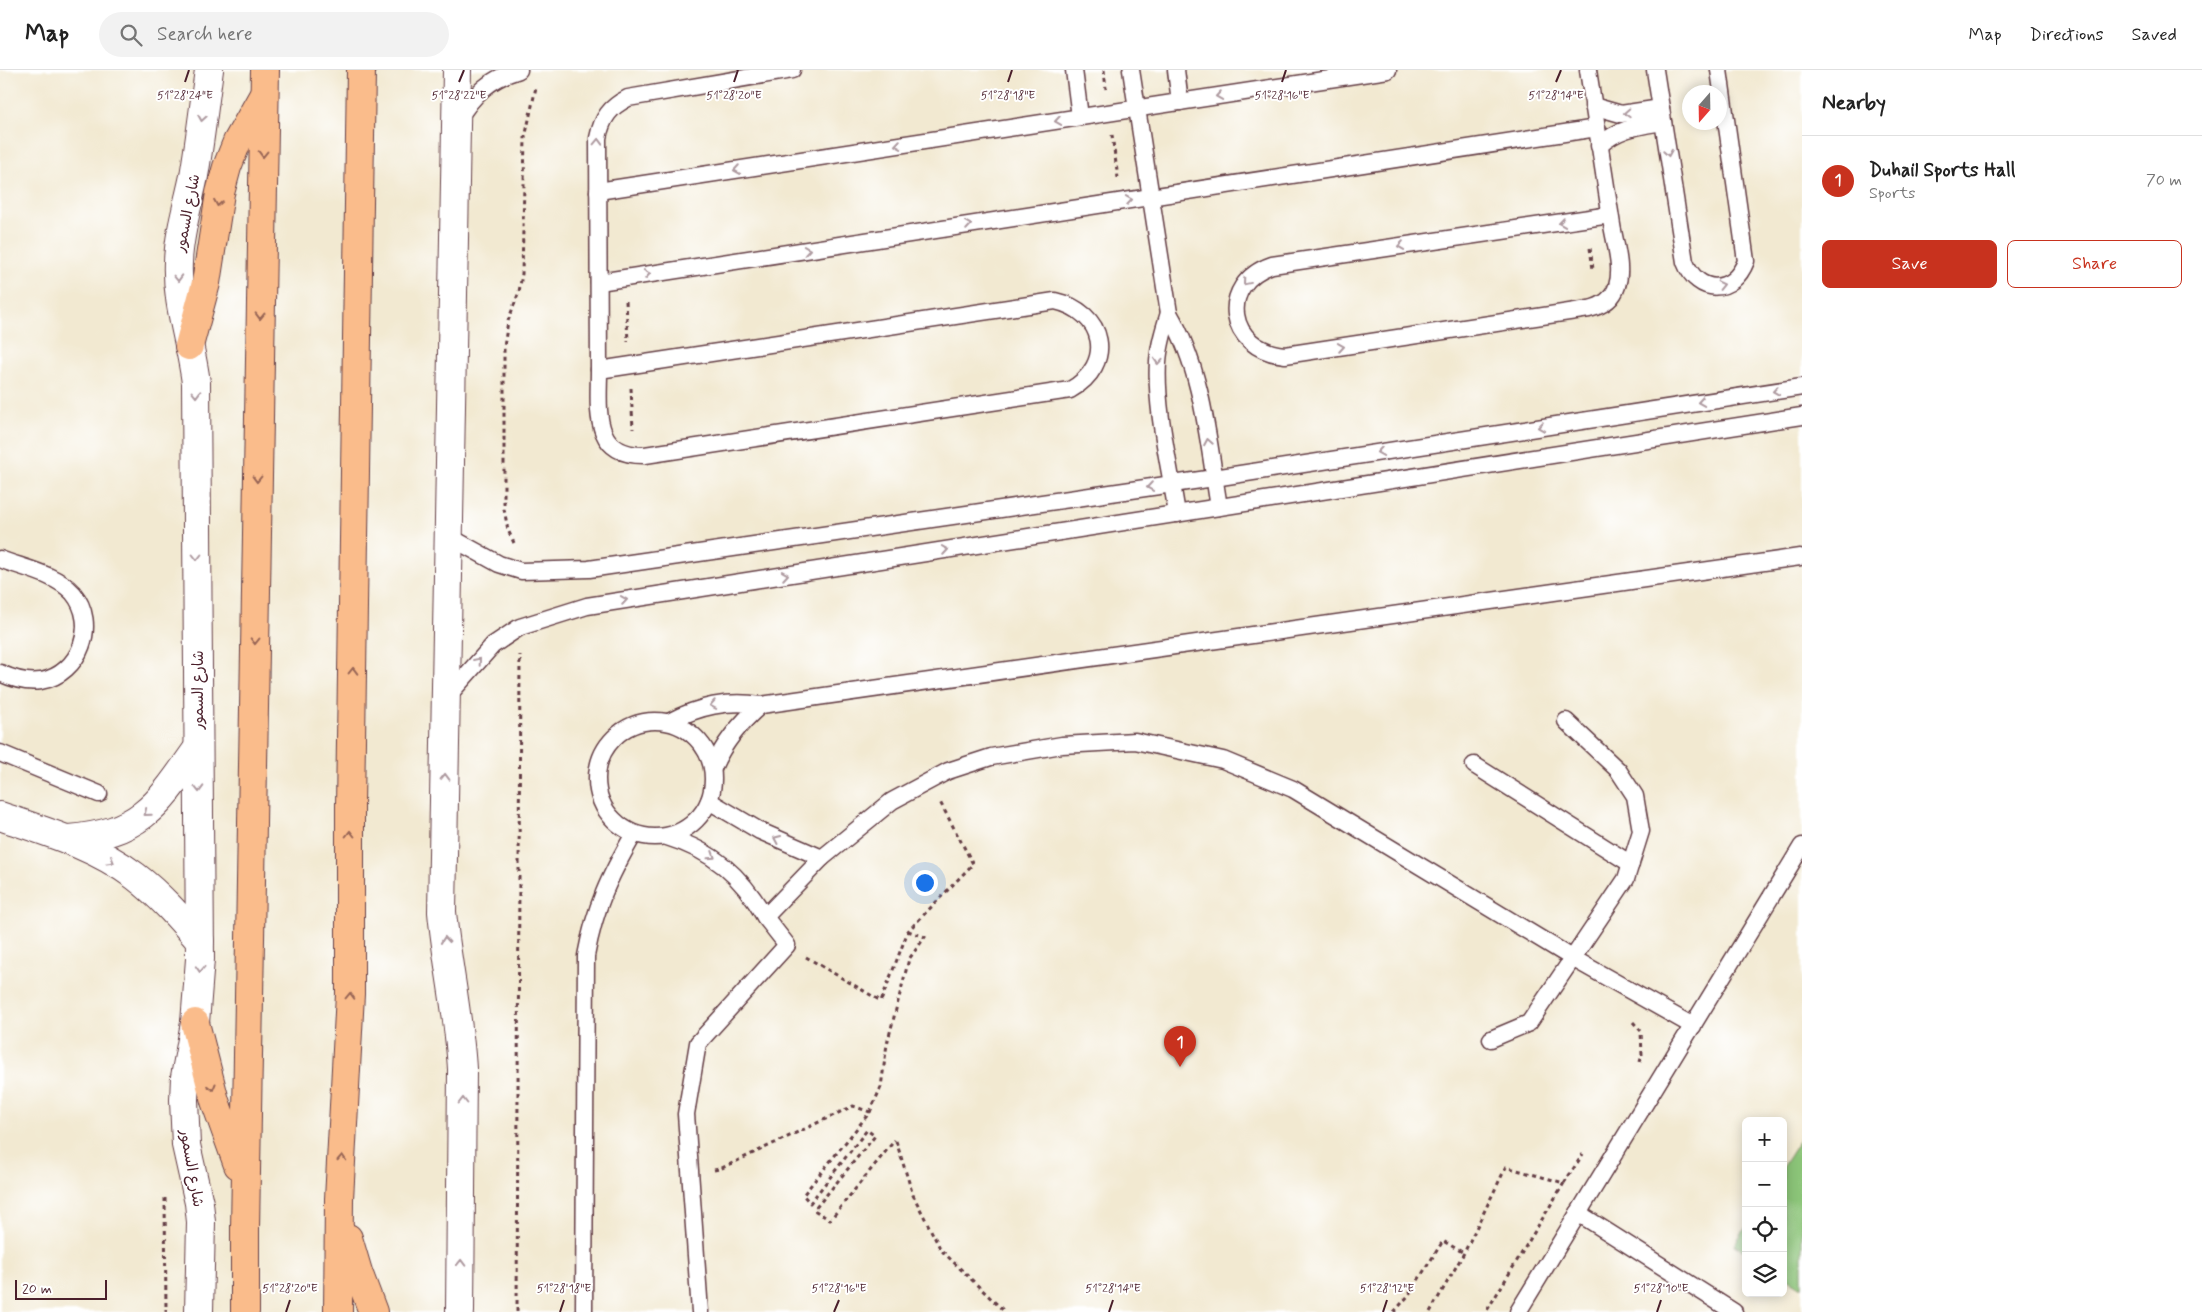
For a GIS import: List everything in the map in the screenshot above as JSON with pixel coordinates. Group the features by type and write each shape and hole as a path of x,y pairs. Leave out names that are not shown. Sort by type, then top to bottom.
{"main road":[{"path":"338,1312 340,1199 350,994 350,807 361,70"},
{"path":"189,346 206,284 220,193 227,167 265,82"},
{"path":"245,1312 245,1187 265,82"},
{"path":"195,1023 216,1101 245,1187"},
{"path":"340,1199 347,1236 358,1272 374,1312"}],"street":[{"name":"شارع السمور","path":"199,1312 201,1222 199,1203 186,1145 184,1122 185,1077 195,1023 200,940 196,383 180,307 178,261 184,216 197,160 209,70"},
{"path":"457,70 442,912 445,947 460,1032 462,1069 460,1312"},
{"path":"68,839 106,834 124,828 140,819 155,807 198,748"},
{"path":"0,816 68,839 114,862 135,876 161,898 200,940"}],"lane":[{"path":"457,122 465,107 488,83 503,75 519,70"},
{"path":"599,370 1055,301 1078,309 1088,317 1094,327 1099,351 1096,364 1090,375 1081,384 1070,390 1058,393 645,455 623,452 606,438 601,429 599,418 598,191 599,131 607,113 616,104 640,95 792,70"},
{"path":"1074,70 1080,117"},
{"path":"1131,70 1169,313 1181,333 1196,377 1219,507"},
{"path":"1176,70 1180,102"},
{"path":"598,191 1388,70"},
{"path":"1588,70 1610,215 1619,278 1613,296 1599,307 1285,356 1271,354 1258,349 1247,340 1240,328 1236,315 1236,302 1240,288 1259,269 1272,265 1610,215"},
{"path":"1655,70 1685,262 1689,272 1696,280 1705,285 1716,287 1726,285 1736,279 1746,261 1746,250 1718,70"},
{"path":"1593,106 1621,114 1662,115"},
{"path":"1599,146 1606,139 1622,130 1662,115"},
{"path":"599,282 1597,128"},
{"path":"1169,313 1160,344 1158,384 1177,514"},
{"path":"450,537 499,564 521,571 589,568 1214,478 1802,387"},
{"path":"1749,395 1754,423"},
{"path":"446,698 493,644 520,627 587,606 1802,416"},
{"path":"669,722 703,707 720,704 741,702 761,706 1800,557"},
{"path":"0,559 61,583 73,594 81,608 85,622 84,638 79,653 70,666 57,675 42,681 26,682 0,673"},
{"path":"713,768 730,737 744,720 761,706"},
{"path":"667,837 688,828 698,819 709,801 714,783 713,768 707,753 699,741 686,729 669,722 651,720 634,724 619,733 606,745 598,762 596,779 598,796 606,812 618,825 634,834 648,838 667,837 687,843 722,863 739,878 753,896 764,916 787,945 698,1043 686,1114 700,1312"},
{"path":"1491,1039 1529,1023 1574,959 1626,879 1640,831 1636,796 1618,770 1566,721"},
{"path":"764,916 822,858 892,801 948,772 991,757 1062,745 1134,741 1223,760 1293,790 1574,959 1693,1026"},
{"path":"0,754 99,794"},
{"path":"1474,766 1631,864"},
{"path":"709,801 760,831 822,858"},
{"path":"584,1312 586,956 591,928 599,901 610,875 634,834"},
{"path":"1518,1312 1802,846"},
{"path":"1578,1213 1734,1312"}],"path":[{"path":"521,571 519,553 508,530 504,509 504,347 508,321 519,292 522,274 525,138 536,95 537,80"},
{"path":"517,1312 520,627"},
{"path":"787,945 881,1001 908,931 973,864 929,781"},
{"path":"908,931 924,937 909,960 887,1044 881,1087 870,1112 803,1195 810,1203 867,1130 875,1136 814,1210 830,1220 895,1140 913,1196 941,1250 1005,1312"},
{"path":"1637,1070 1642,1055 1642,1031 1631,1020 1642,997"},
{"path":"690,1172 720,1169 852,1106 870,1112"},
{"path":"1486,1312 1586,1150"},
{"path":"1430,1312 1464,1253 1506,1167 1564,1183"},
{"path":"1394,1312 1408,1296 1443,1241 1464,1253"}],"green space":[{"path":"1802,1136 1802,1287 1787,1278 1787,1160"},
{"path":"1742,1233 1742,1250 1734,1245"}],"place":[{"name":"Duhail Sports Hall","path":"1180,1067"}]}
